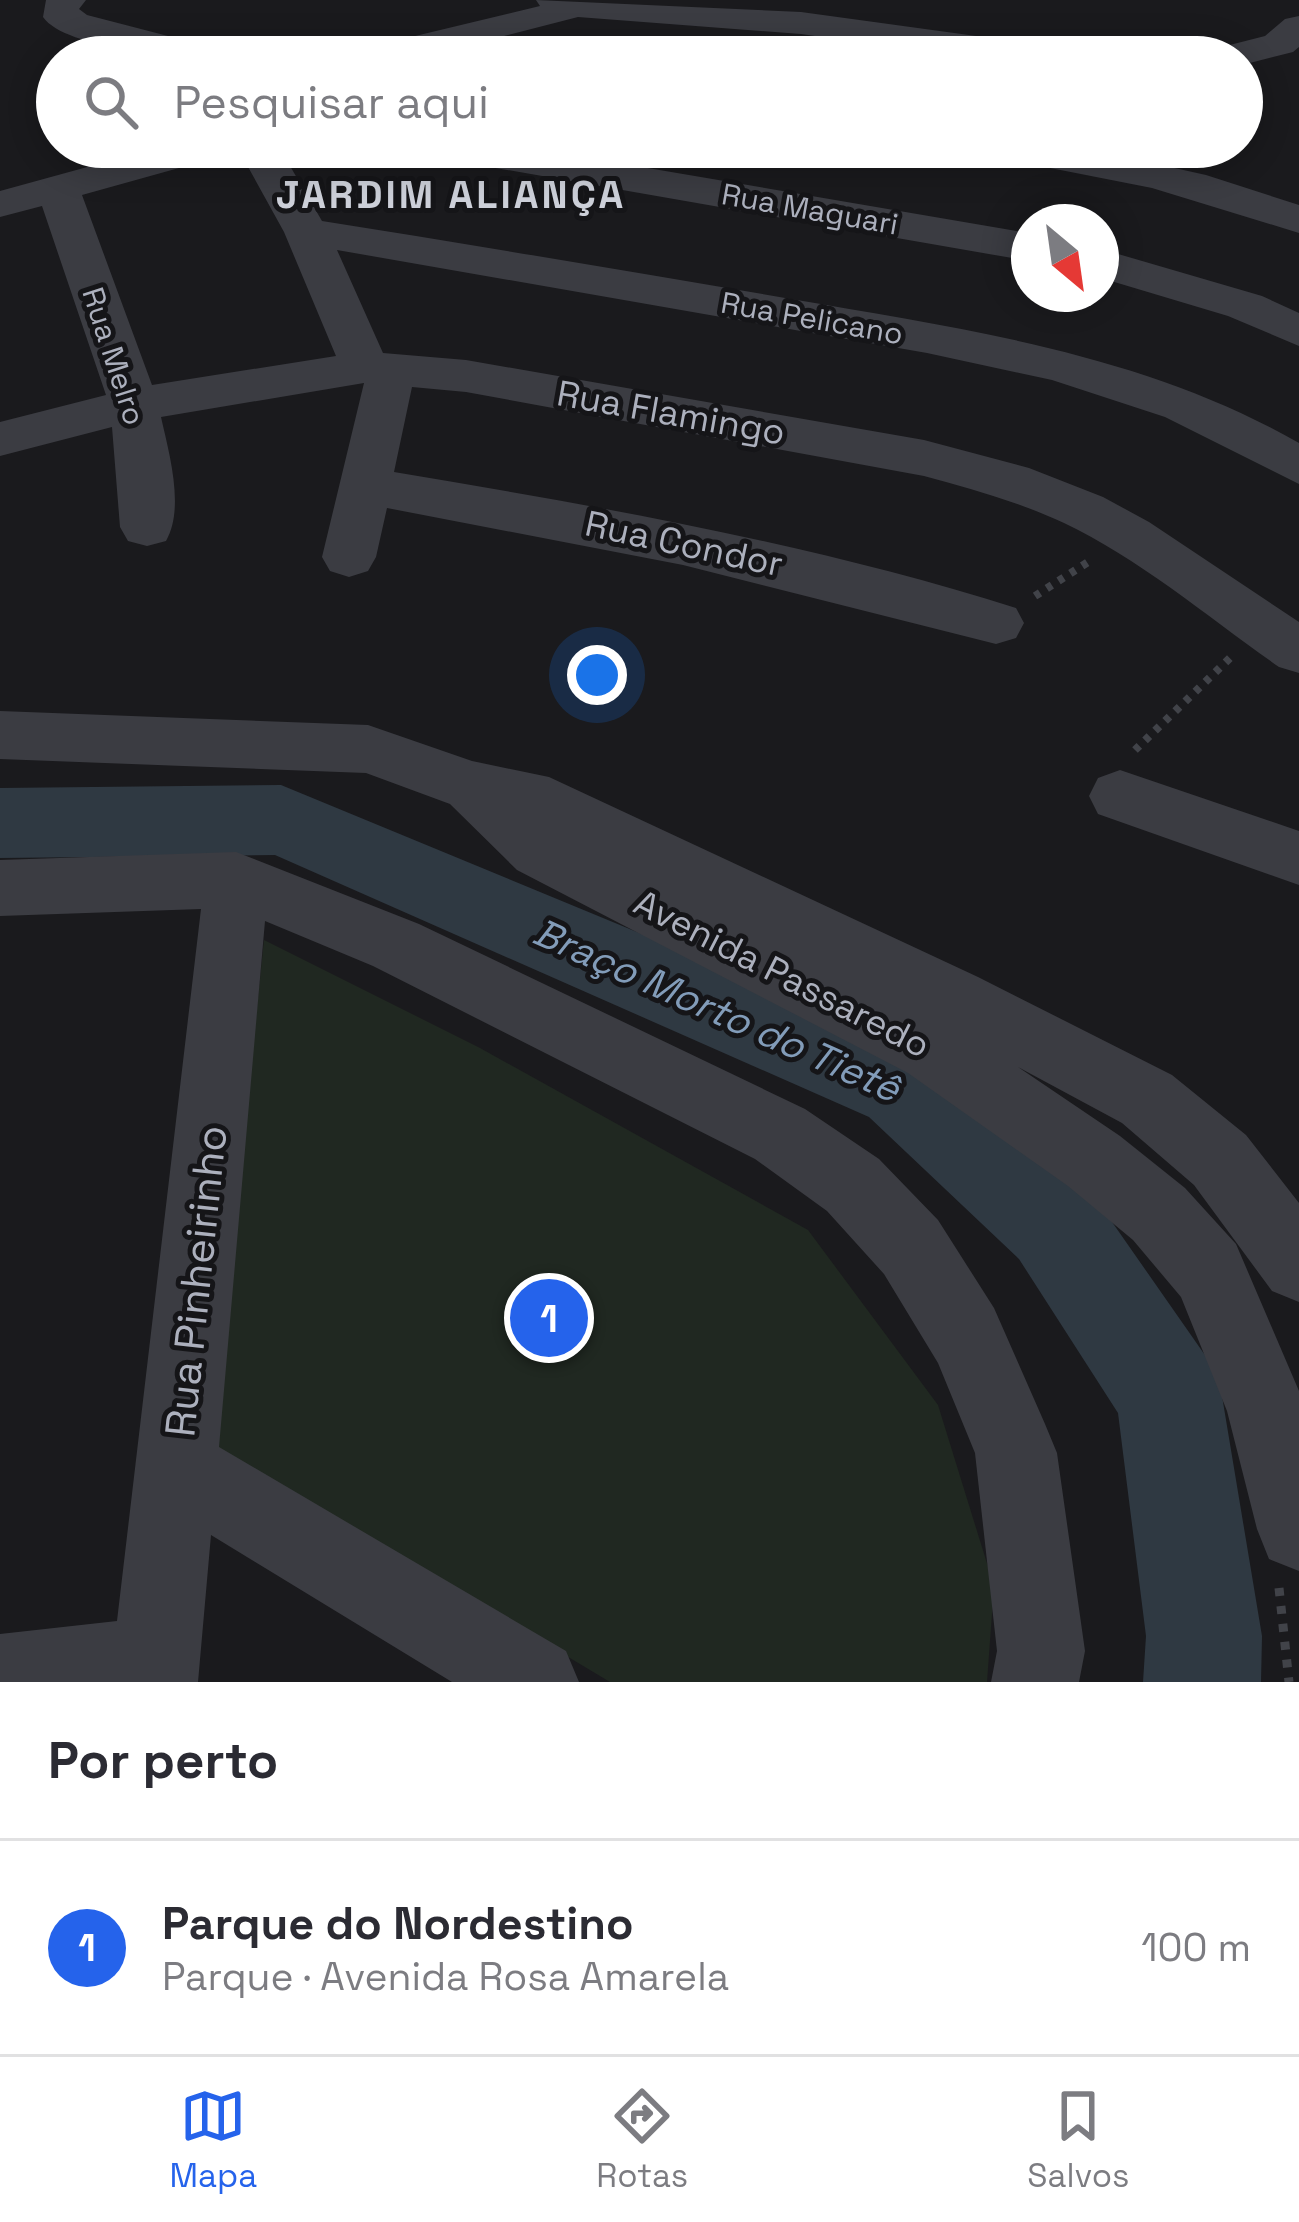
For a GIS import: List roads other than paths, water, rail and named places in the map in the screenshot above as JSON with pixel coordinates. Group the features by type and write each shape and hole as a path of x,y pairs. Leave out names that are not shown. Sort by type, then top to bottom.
{"street":[{"path":"67,0 60,8 62,16 123,36"},
{"path":"462,36 557,13 563,3 801,23 893,36"},
{"path":"0,204 134,168"},
{"path":"270,168 379,368 367,487 349,557"},
{"name":"Rua Maguari","path":"572,168 1011,244"},
{"path":"1127,168 1235,194 1299,220"},
{"name":"Rua Melro","path":"58,190 134,405 148,493 147,526"},
{"name":"Rua Pelicano","path":"306,232 532,267 1099,376 1200,413 1299,466"},
{"path":"1119,268 1245,306 1299,331"},
{"name":"Rua Flamingo","path":"0,439 134,405 379,368 466,376 924,458 1011,481 1084,510 1130,536 1281,638"},
{"name":"Rua Condor","path":"367,487 568,519 827,574 995,622"},
{"name":"Avenida Passaredo","path":"0,735 368,749 471,786 578,814 1147,1099 1220,1160 1299,1264"},
{"name":"Avenida Passaredo","path":"471,786 539,851 933,1050 1094,1161 1159,1214 1209,1271 1267,1411 1299,1529"},
{"path":"1120,796 1299,858"},
{"path":"0,889 236,880 396,945 780,1133 853,1185 911,1247 966,1336 1016,1453 1041,1651 1035,1682"},
{"name":"Rua Pinheirinho","path":"154,1672 236,880"},
{"path":"177,1468 536,1682"},
{"path":"0,1678 154,1672"}],"waterway":[{"name":"Braço Morto do Tietê","path":"0,823 281,820 902,1086 1054,1224 1169,1396 1204,1636 1202,1682"}],"place":[{"name":"Parque do Nordestino","path":"549,1318"}],"district":[{"name":"JARDIM ALIANÇA","path":"451,194"}]}
